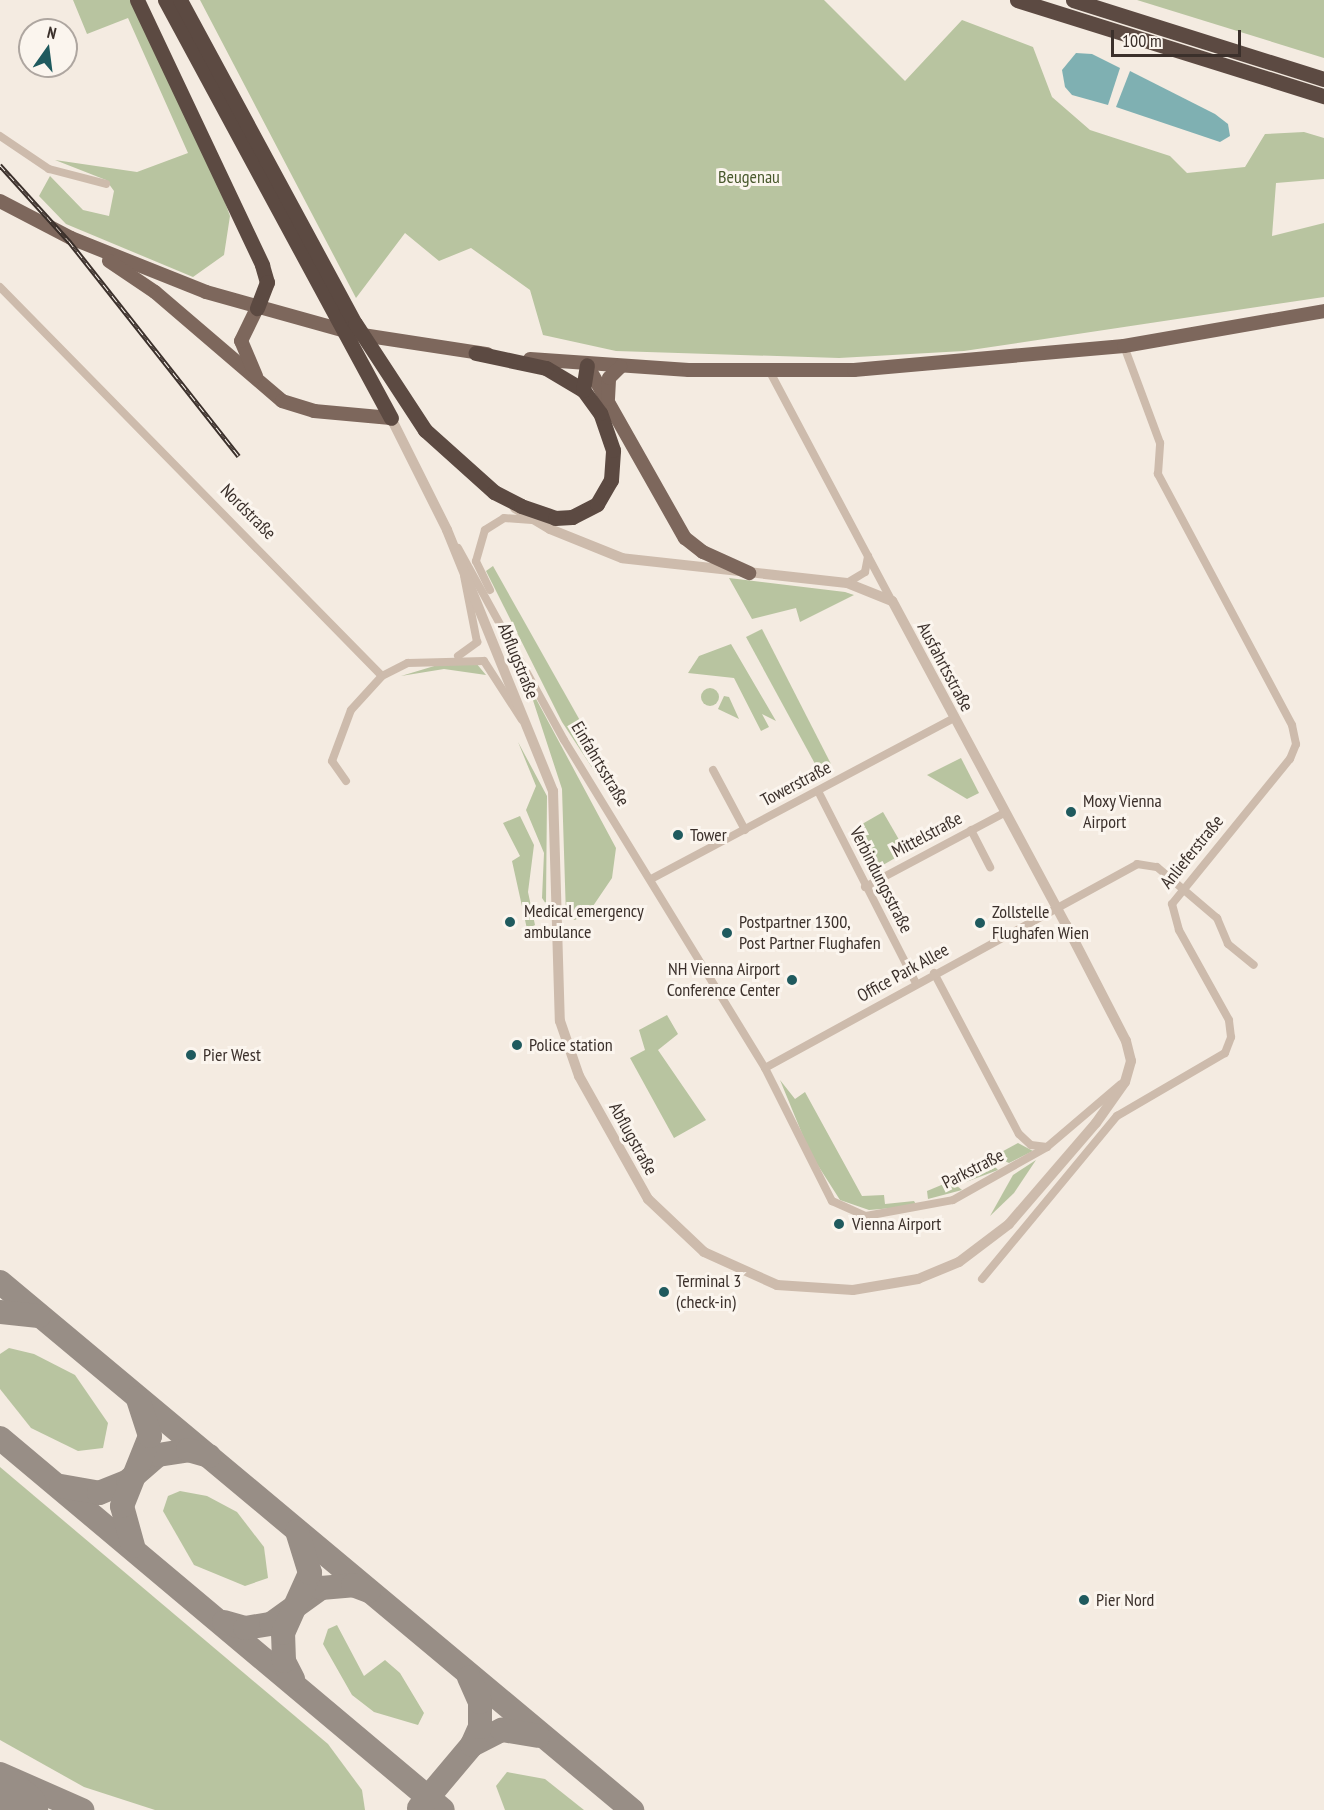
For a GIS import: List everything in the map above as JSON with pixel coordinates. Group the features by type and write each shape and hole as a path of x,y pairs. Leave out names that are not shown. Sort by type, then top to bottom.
{"highway":[{"path":"137,0 262,265 267,282 257,308"},
{"path":"165,0 391,418"},
{"path":"180,0 204,39 390,385 446,453 494,492 555,518 572,517 597,504 611,480 613,450 600,413 583,390 546,368 476,353"},
{"path":"190,0 204,39"},
{"path":"1017,0 1324,96"},
{"path":"1073,0 1324,79"},
{"path":"583,390 587,365"}],"main road":[{"path":"0,201 71,238 129,274 268,392 314,411 391,418"},
{"path":"71,238 113,256 257,308 311,324 397,342 476,353 620,367 770,372 910,367 1124,346 1324,311"},
{"path":"257,308 241,341 249,366 268,392"},
{"path":"587,365 685,538 749,573"},
{"path":"608,399 609,378 620,367"}],"street":[{"path":"0,136 49,169 105,184"},
{"name":"Nordstraße","path":"0,288 382,676"},
{"name":"Anlieferstraße","path":"982,1279 1118,1116 1225,1053 1232,1029 1204,972 1179,930 1171,908 1182,889 1290,759 1296,744 1292,725 1158,474 1160,443 1124,346"},
{"path":"770,372 822,475 892,601"},
{"name":"Einfahrtsstraße","path":"391,418 447,530 496,611 564,741 653,878 765,1068 788,1121"},
{"path":"494,492 532,520 622,558 847,583 892,601"},
{"path":"496,611 476,561 479,539 495,521 532,520"},
{"name":"Abflugstraße","path":"447,530 553,790 557,842 555,964 560,1021 568,1049 648,1199 704,1252 777,1285 853,1290 918,1279 960,1262 1009,1224 1125,1082"},
{"path":"847,583 865,572 867,555"},
{"path":"451,658 477,642 464,576"},
{"name":"Ausfahrtsstraße","path":"892,601 1126,1041 1131,1060 1125,1082"},
{"path":"346,781 332,761 351,710 382,676 408,663 451,658 490,664 506,702 525,724"},
{"name":"Towerstraße","path":"653,878 954,718"},
{"path":"713,770 745,830"},
{"name":"Verbindungsstraße","path":"818,791 916,983"},
{"name":"Mittelstraße","path":"865,886 1004,813"},
{"path":"971,830 990,867"},
{"name":"Office Park Allee","path":"765,1068 934,973 1137,864 1151,864 1217,918 1228,944 1254,966"},
{"path":"934,973 1019,1134 1031,1145 1047,1147"},
{"name":"Parkstraße","path":"788,1121 832,1201 866,1216 953,1200 1047,1147 1125,1082"}],"green space":[{"path":"73,0 131,0 219,186 230,216 224,255 193,277 66,224 39,196 50,176 83,210 109,216 114,191 106,180 55,160 137,172 188,153 128,18 87,34"},
{"name":"Beugenau","path":"200,0 824,0 905,81 962,20 1033,47 1052,97 1090,130 1170,156 1187,173 1245,167 1265,134 1304,132 1324,138 1324,179 1276,183 1272,236 1324,223 1324,297 964,351 839,358 616,351 543,335 530,290 471,248 439,261 405,233 356,298"},
{"path":"1137,0 1324,0 1324,58"},
{"path":"493,566 627,804 620,810 562,722 486,571"},
{"path":"729,578 854,595 800,622 796,608 752,619"},
{"path":"762,629 831,764 820,773 746,637"},
{"path":"731,644 776,721 762,714 769,727 761,731 734,678 688,673 699,656"},
{"path":"476,663 486,675 444,669 401,676 441,664"},
{"path":"527,682 616,848 612,878 591,909 575,920 566,916 562,789"},
{"path":"706,688 714,688 719,693 717,704 706,706 701,701 701,693"},
{"path":"724,696 729,697 739,719 718,709"},
{"path":"518,742 547,796 546,904 542,898 544,853 526,810 536,786"},
{"path":"961,758 979,793 967,799 927,775"},
{"path":"883,812 906,852 873,871 850,831"},
{"path":"520,816 534,845 528,892 535,925 527,929 512,861 520,856 503,823"},
{"path":"667,1015 678,1034 658,1050 706,1120 674,1138 630,1058 645,1050 639,1030"},
{"path":"780,1080 795,1099 805,1092 862,1196 884,1195 885,1204 914,1201 917,1206 869,1210 840,1200 810,1153"},
{"path":"1018,1143 1033,1151 1009,1163 994,1156"},
{"path":"988,1159 998,1170 966,1182 962,1173"},
{"path":"1036,1160 1014,1193 990,1216 1013,1175"},
{"path":"951,1181 962,1190 928,1199 927,1191"},
{"path":"9,1348 34,1354 75,1375 108,1423 103,1448 78,1451 31,1428 0,1389 0,1354"},
{"path":"0,1467 328,1744 362,1790 365,1810 155,1810 84,1787 0,1740"},
{"path":"180,1491 207,1496 237,1512 264,1547 268,1578 245,1586 194,1565 163,1511 168,1496"},
{"path":"337,1625 364,1676 385,1660 400,1673 424,1713 418,1725 374,1712 352,1695 323,1644 328,1629"},
{"path":"507,1772 545,1779 584,1810 505,1810 496,1786"}],"water":[{"path":"1076,53 1092,54 1120,68 1108,105 1072,95 1065,87 1062,70"},
{"path":"1130,71 1215,114 1228,124 1230,136 1220,142 1116,107"}],"taxiway":[{"path":"0,1282 632,1810"},
{"path":"0,1312 39,1316"},
{"path":"133,1546 122,1506 150,1436 138,1398"},
{"path":"0,1438 443,1810"},
{"path":"61,1486 99,1493 128,1481 158,1455 188,1450 209,1456"},
{"path":"293,1679 284,1661 283,1633 310,1573 297,1531"},
{"path":"224,1622 245,1628 271,1624 321,1588 353,1585 369,1591"},
{"path":"419,1808 472,1745 480,1727 480,1702 469,1677"},
{"path":"472,1745 502,1730 539,1736"},
{"path":"0,1774 82,1810"}],"runway":[{"path":"0,1794 19,1810"}],"railway":[{"path":"0,165 69,241 239,456"}],"place":[{"name":"Moxy Vienna Airport","path":"1071,812"},
{"name":"Tower","path":"678,835"},
{"name":"Medical emergency ambulance","path":"510,922"},
{"name":"Zollstelle Flughafen Wien","path":"980,923"},
{"name":"Postpartner 1300, Post Partner Flughafen","path":"727,933"},
{"name":"NH Vienna Airport Conference Center","path":"792,980"},
{"name":"Police station","path":"517,1045"},
{"name":"Pier West","path":"191,1055"},
{"name":"Vienna Airport","path":"839,1224"},
{"name":"Terminal 3 (check-in)","path":"664,1292"},
{"name":"Pier Nord","path":"1084,1600"}]}
